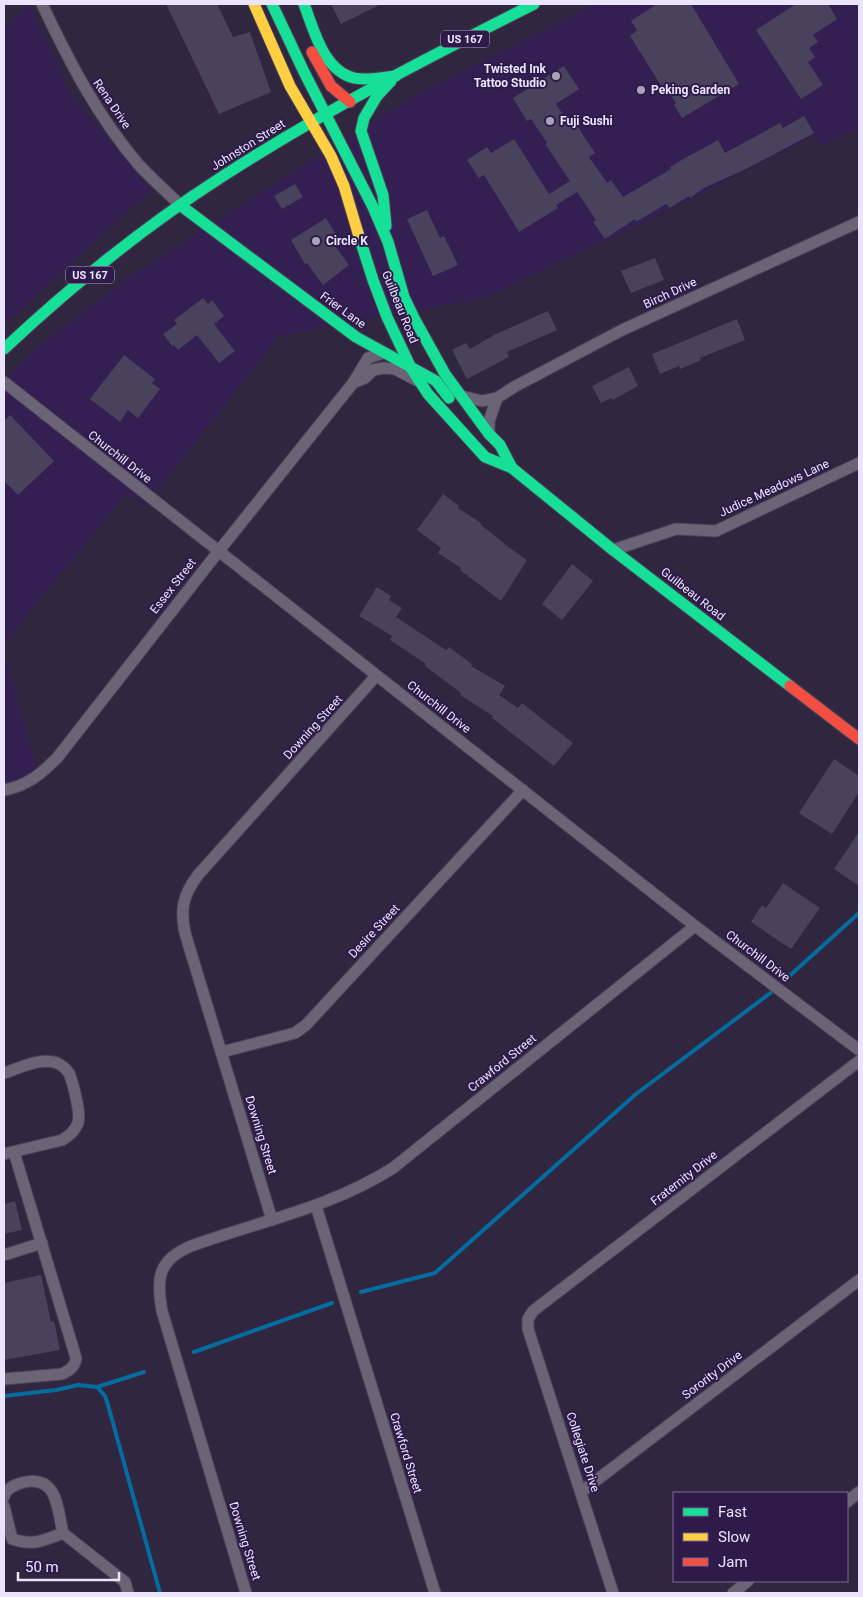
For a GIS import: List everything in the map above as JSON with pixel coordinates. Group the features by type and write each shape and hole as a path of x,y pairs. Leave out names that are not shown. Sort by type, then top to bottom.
{"street":[{"name":"Rena Drive","path":"42,4 66,56 101,114 141,166 180,205"},
{"name":"Guilbeau Road","path":"254,4 280,66 331,156 343,184 373,280 387,317 411,368 457,428 485,457 512,468 613,550 859,739"},
{"name":"Guilbeau Road","path":"272,4 365,190 388,242 404,297 415,320 445,374 489,434 500,445 512,468"},
{"path":"292,4 307,41 328,84 339,95 350,102"},
{"path":"304,4 329,63 341,74 355,78 396,76"},
{"name":"Johnston Street","path":"4,349 124,247 180,205 221,178 311,123 534,4"},
{"path":"388,242 383,195 361,132 364,118 377,96 396,76"},
{"name":"Frier Lane","path":"180,205 356,337 436,381 463,418 489,434"},
{"name":"Birch Drive","path":"497,398 514,386 622,330 859,222"},
{"name":"Essex Street","path":"4,790 25,784 42,774 57,758 353,383 368,358 383,353"},
{"name":"Essex Street","path":"353,383 364,378 373,370 395,368 422,384"},
{"name":"Churchill Drive","path":"4,382 695,926 859,1050"},
{"path":"461,396 482,402 497,398"},
{"path":"489,434 489,421 497,398"},
{"name":"Judice Meadows Lane","path":"613,550 676,529 716,532 859,463"},
{"name":"Downing Street","path":"246,1593 162,1311 159,1284 166,1262 177,1252 209,1239 272,1220 184,926 182,910 186,893 198,875 376,676"},
{"name":"Desire Street","path":"222,1052 295,1033 306,1025 523,790"},
{"name":"Crawford Street","path":"272,1220 348,1194 393,1168 695,926"},
{"path":"4,1073 40,1061 58,1063 69,1073 79,1113 79,1121 70,1136 62,1140 9,1153 42,1243 76,1362 70,1370 62,1374 4,1379"},
{"name":"Fraternity Drive","path":"528,1319 533,1311 859,1061"},
{"name":"Crawford Street","path":"316,1206 435,1593"},
{"path":"4,1255 42,1243"},
{"name":"Sorority Drive","path":"581,1492 859,1280"},
{"name":"Collegiate Drive","path":"528,1319 528,1329 613,1593"},
{"path":"4,1497 6,1491 12,1486 23,1482 38,1481 46,1485 54,1493 62,1533 125,1582 128,1593"},
{"path":"848,1501 859,1492"},
{"path":"4,1506 12,1538 24,1543 38,1543 62,1533"},
{"path":"732,1593 747,1582"}],"shaded area":[{"path":"30,4 70,94 151,190 4,325 4,28"},
{"path":"594,4 859,4 859,128 822,145 813,136 638,225 486,297 279,336 145,506 127,493 4,643 4,381 37,347 126,280 242,204 412,97"},
{"path":"4,655 37,770 20,780 4,783"}],"building":[{"path":"166,4 217,4 233,37 250,32 271,92 219,114"},
{"path":"331,4 381,4 341,24"},
{"path":"657,4 691,4 739,84 682,118 674,105 676,103 665,85 662,87 630,36 637,30 631,21"},
{"path":"796,4 828,4 837,19 813,35 818,42 809,48 815,57 808,62 823,85 801,99 756,30"},
{"path":"564,66 579,89 556,104 569,124 574,121 595,153 589,157 607,183 611,180 623,197 671,169 670,167 685,158 718,140 725,153 780,123 783,128 804,116 814,133 750,167 704,188 690,198 689,196 670,208 666,204 636,222 635,219 605,239 593,222 596,220 577,192 556,205 558,208 519,232 484,175 479,178 467,160 487,147 491,153 514,139 549,194 570,181 531,119 527,121 513,98"},
{"path":"295,184 303,197 282,209 274,196"},
{"path":"427,210 440,238 444,236 458,265 433,276 407,219"},
{"path":"326,218 341,242 335,246 349,265 323,285 307,263 305,264 291,240"},
{"path":"655,258 664,280 631,293 621,271"},
{"path":"203,298 208,304 212,300 224,316 214,324 235,351 219,363 197,335 178,350 174,345 172,346 163,334 177,324 174,320"},
{"path":"548,311 557,330 507,352 509,357 467,379 452,350 466,343 470,349 494,335"},
{"path":"737,319 745,340 700,358 701,360 680,369 679,366 660,374 652,354"},
{"path":"124,355 155,379 152,383 160,389 138,418 128,410 120,422 90,399"},
{"path":"629,367 638,386 613,400 611,398 601,403 592,386"},
{"path":"10,415 54,461 18,495 4,481 4,421"},
{"path":"443,494 459,506 458,508 481,523 504,544 527,560 501,601 460,570 461,568 438,553 441,548 417,530"},
{"path":"572,564 593,581 562,620 542,604"},
{"path":"377,587 391,596 389,600 402,608 396,617 446,650 449,647 472,664 471,666 505,686 499,695 518,708 522,703 573,743 554,766 492,718 493,716 460,695 461,693 425,666 426,664 390,640 392,636 359,616"},
{"path":"834,759 859,776 859,792 832,834 799,813"},
{"path":"859,832 859,886 834,869"},
{"path":"783,883 820,908 791,949 751,922 762,905 766,908"},
{"path":"15,1201 22,1230 4,1234 4,1204"},
{"path":"41,1275 51,1322 54,1321 60,1350 4,1360 4,1283"}],"waterway":[{"path":"786,979 859,913"},
{"path":"361,1292 435,1273 636,1094 773,991"},
{"path":"194,1352 332,1303"},
{"path":"4,1396 56,1390 78,1385 97,1387 144,1372"},
{"path":"97,1387 105,1396 108,1405 160,1593"}],"traffic: fast":[{"path":"272,4 304,72 373,207 388,242 404,297 415,320 445,374 489,434 500,445 512,468"},
{"path":"304,4 321,48 327,58 343,74 359,79 396,76"},
{"path":"4,349 108,259 163,217 220,178 335,109 534,4"},
{"path":"386,226 383,195 361,131 364,118 377,96 391,81"},
{"path":"180,205 356,337 436,381 449,398"},
{"path":"358,233 387,317 411,368 428,394 485,457 512,468 613,550 790,686"}],"traffic: slow":[{"path":"254,4 290,86 331,156 344,186 358,233"}],"traffic: jam":[{"path":"312,52 331,86 350,102"},
{"path":"790,686 859,739"}],"place":[{"name":"Twisted Ink Tattoo Studio","path":"556,76"},
{"name":"Peking Garden","path":"641,90"},
{"name":"Fuji Sushi","path":"550,121"},
{"name":"Circle K","path":"316,241"}]}
